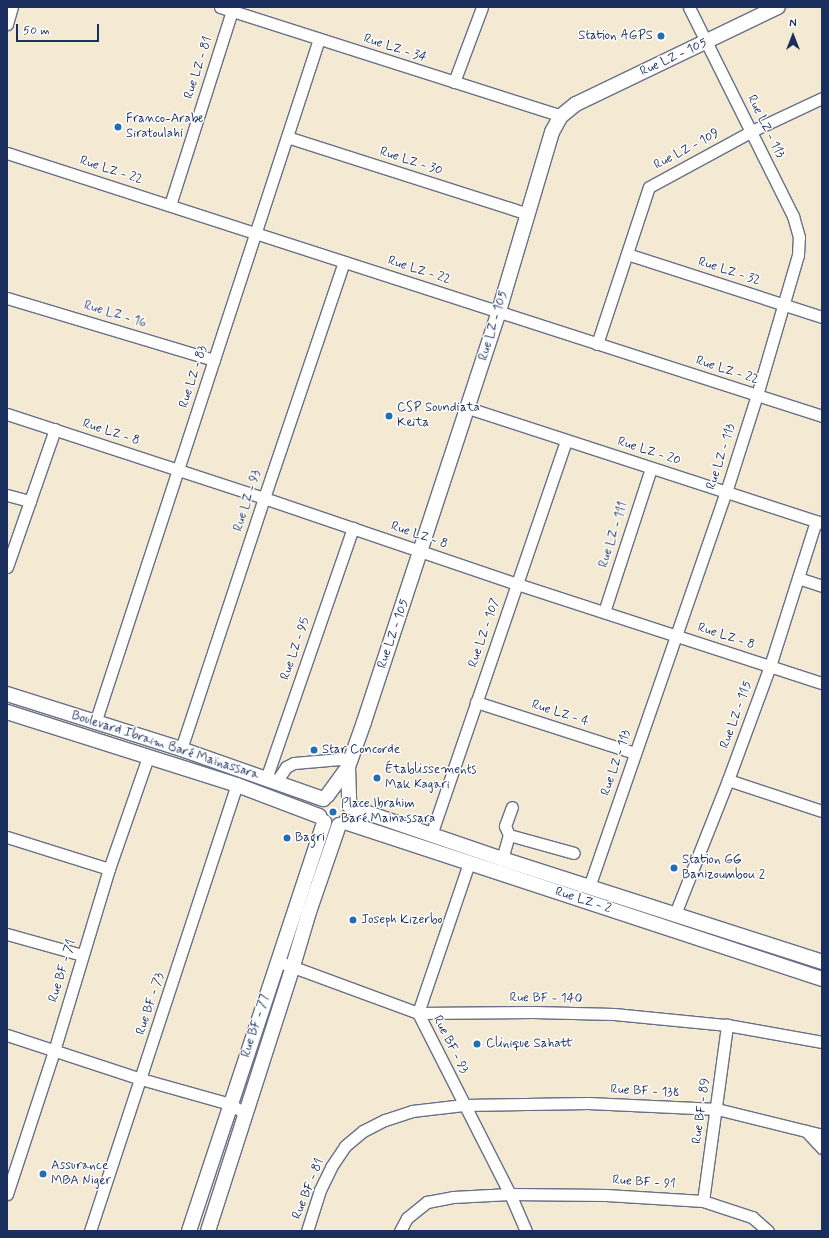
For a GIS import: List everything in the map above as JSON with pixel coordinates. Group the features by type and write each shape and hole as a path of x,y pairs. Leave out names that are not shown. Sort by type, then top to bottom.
{"main road":[{"name":"Rue LZ - 105","path":"325,797 350,762 422,552 499,312 552,132 561,116 576,104 708,42 778,7"},
{"name":"Boulevard Ibraim Baré Maïnassara","path":"7,694 182,749 271,781 325,797"},
{"name":"Boulevard Ibraim Baré Maïnassara","path":"7,712 237,785 322,819"},
{"name":"Rue LZ - 105","path":"349,805 350,762"},
{"path":"340,795 349,805 349,815 342,823 331,825 322,819 319,806 325,797 340,795"},
{"name":"Rue LZ - 2","path":"349,805 502,859 822,962"},
{"name":"Rue BF - 77","path":"189,1231 322,819"},
{"name":"Rue LZ - 2","path":"342,823 469,863 822,979"},
{"name":"Rue BF - 77","path":"208,1231 309,912 342,823"}],"street":[{"path":"7,24 12,7"},
{"name":"Rue LZ - 34","path":"220,7 233,9 319,39 561,116"},
{"path":"454,82 482,7"},
{"name":"Rue LZ - 113","path":"589,887 726,492 785,305 798,255 799,237 793,216 708,42 689,7"},
{"name":"Rue LZ - 81","path":"170,205 233,9"},
{"name":"Rue LZ - 83","path":"96,723 319,39"},
{"name":"Rue LZ - 109","path":"597,344 650,187 752,131 822,98"},
{"name":"Rue LZ - 30","path":"286,137 528,214"},
{"name":"Rue LZ - 22","path":"7,153 822,416"},
{"name":"Rue LZ - 32","path":"627,254 822,317"},
{"name":"Rue LZ - 93","path":"182,749 264,498 344,262"},
{"name":"Rue LZ - 16","path":"7,298 214,360"},
{"name":"Rue LZ - 20","path":"468,408 819,522"},
{"name":"Rue LZ - 8","path":"7,414 264,498 517,584 822,682"},
{"path":"7,567 55,429"},
{"name":"Rue LZ - 107","path":"431,835 566,440"},
{"name":"Rue LZ - 111","path":"604,612 651,468"},
{"path":"7,495 30,501"},
{"name":"Rue LZ - 115","path":"675,914 728,780 770,666 798,578 819,522"},
{"name":"Rue LZ - 95","path":"271,781 353,528"},
{"path":"798,578 822,586"},
{"name":"Rue LZ - 4","path":"476,702 636,753"},
{"name":"Rue BF - 71","path":"7,1194 54,1051 109,869 148,757"},
{"path":"271,781 286,767 294,763 350,762"},
{"path":"728,780 822,811"},
{"name":"Rue BF - 73","path":"90,1231 237,785"},
{"path":"502,859 509,835 505,826 512,807"},
{"path":"509,835 574,853"},
{"path":"7,836 109,869"},
{"name":"Rue BF - 93","path":"469,863 418,1013 510,1194 526,1231"},
{"path":"7,934 82,955"},
{"name":"Rue BF - 140","path":"277,961 418,1013 533,1012 614,1014 727,1025 822,1042"},
{"name":"Rue BF - 89","path":"703,1201 717,1109 727,1025"},
{"path":"7,1035 141,1079 230,1104 246,1114"},
{"name":"Rue BF - 138","path":"464,1104 588,1103 717,1109 822,1135"},
{"name":"Rue BF - 81","path":"307,1231 320,1190 331,1166 345,1146 351,1141 363,1132 385,1120 412,1111 464,1104"},
{"path":"806,1131 822,1148"},
{"name":"Rue BF - 91","path":"400,1231 407,1218 426,1202 453,1197 510,1194 606,1195 703,1201 752,1217 768,1231"}],"place":[{"name":"Station AGPS","path":"661,36"},
{"name":"Franco-Arabe Siratoulahi","path":"118,127"},
{"name":"CSP Soundiata Keita","path":"389,416"},
{"name":"Star Concorde","path":"314,750"},
{"name":"Établissements Mak Kagari","path":"377,778"},
{"name":"Place Ibrahim Baré Mainassara","path":"333,812"},
{"name":"Bagri","path":"287,838"},
{"name":"Station GG Banizoumbou 2","path":"674,868"},
{"name":"Joseph Kizerbo","path":"353,920"},
{"name":"Clinique Sahatt","path":"477,1044"},
{"name":"Assurance MBA Niger","path":"43,1174"}]}
